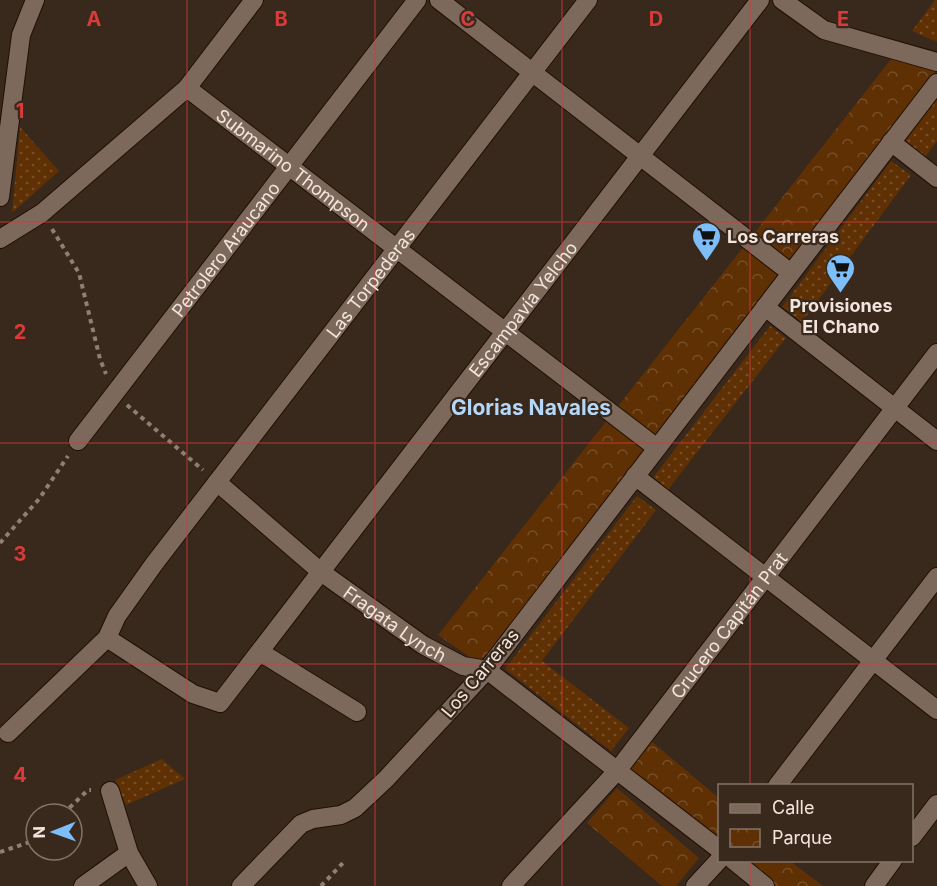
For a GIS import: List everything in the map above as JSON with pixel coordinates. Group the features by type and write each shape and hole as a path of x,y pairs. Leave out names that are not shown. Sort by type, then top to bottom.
{"street":[{"path":"0,197 21,35 35,0"},
{"path":"0,239 42,213 187,88 254,0"},
{"name":"Petrolero Araucano","path":"78,441 417,0"},
{"path":"439,0 791,273"},
{"name":"Las Torpederas","path":"8,733 107,638 117,616 154,564 588,0"},
{"name":"Escampavía Yelcho","path":"107,638 193,694 220,703 760,0"},
{"path":"782,0 824,30 937,62"},
{"name":"Los Carreras","path":"241,886 301,824 313,819 341,815 355,808 386,779 486,670 937,83"},
{"name":"Submarino Thompson","path":"187,88 657,448"},
{"path":"891,142 937,178"},
{"path":"765,308 937,441"},
{"name":"Crucero Capitán Prat","path":"511,886 616,771 937,353"},
{"path":"635,476 937,710"},
{"name":"Fragata Lynch","path":"218,482 321,572 423,645 463,666 486,670 718,848"},
{"path":"779,784 937,577"},
{"path":"260,651 357,712"},
{"path":"110,791 129,854 148,886"},
{"path":"913,836 937,804"},
{"path":"83,886 129,854"},
{"path":"694,886 718,861"},
{"path":"734,862 765,886"},
{"path":"874,886 892,862"}],"path":[{"path":"42,213 79,273 100,359 114,394 218,482"},
{"path":"0,543 39,499 78,441"},
{"path":"76,802 88,790 110,791"},
{"path":"0,852 24,844"},
{"path":"321,886 343,863"}],"green space":[{"path":"937,0 937,42 912,31"},
{"path":"892,58 936,71 490,652 477,662 438,635"},
{"path":"937,97 937,141 920,164 898,147"},
{"path":"20,127 59,171 12,213"},
{"path":"891,161 911,175 802,322 782,307"},
{"path":"770,326 786,338 667,491 652,479"},
{"path":"637,496 656,510 542,661 629,728 611,751 505,669"},
{"path":"651,741 718,797 718,838 715,843 627,771"},
{"path":"162,759 185,779 126,805 115,780"},
{"path":"617,788 699,858 676,886 662,886 587,823"},
{"path":"739,862 791,862 823,886 772,886"}],"place":[{"name":"Los Carreras","path":"706,262"},
{"name":"Provisiones El Chano","path":"841,294"}],"district":[{"name":"Glorias Navales","path":"531,407"}]}
